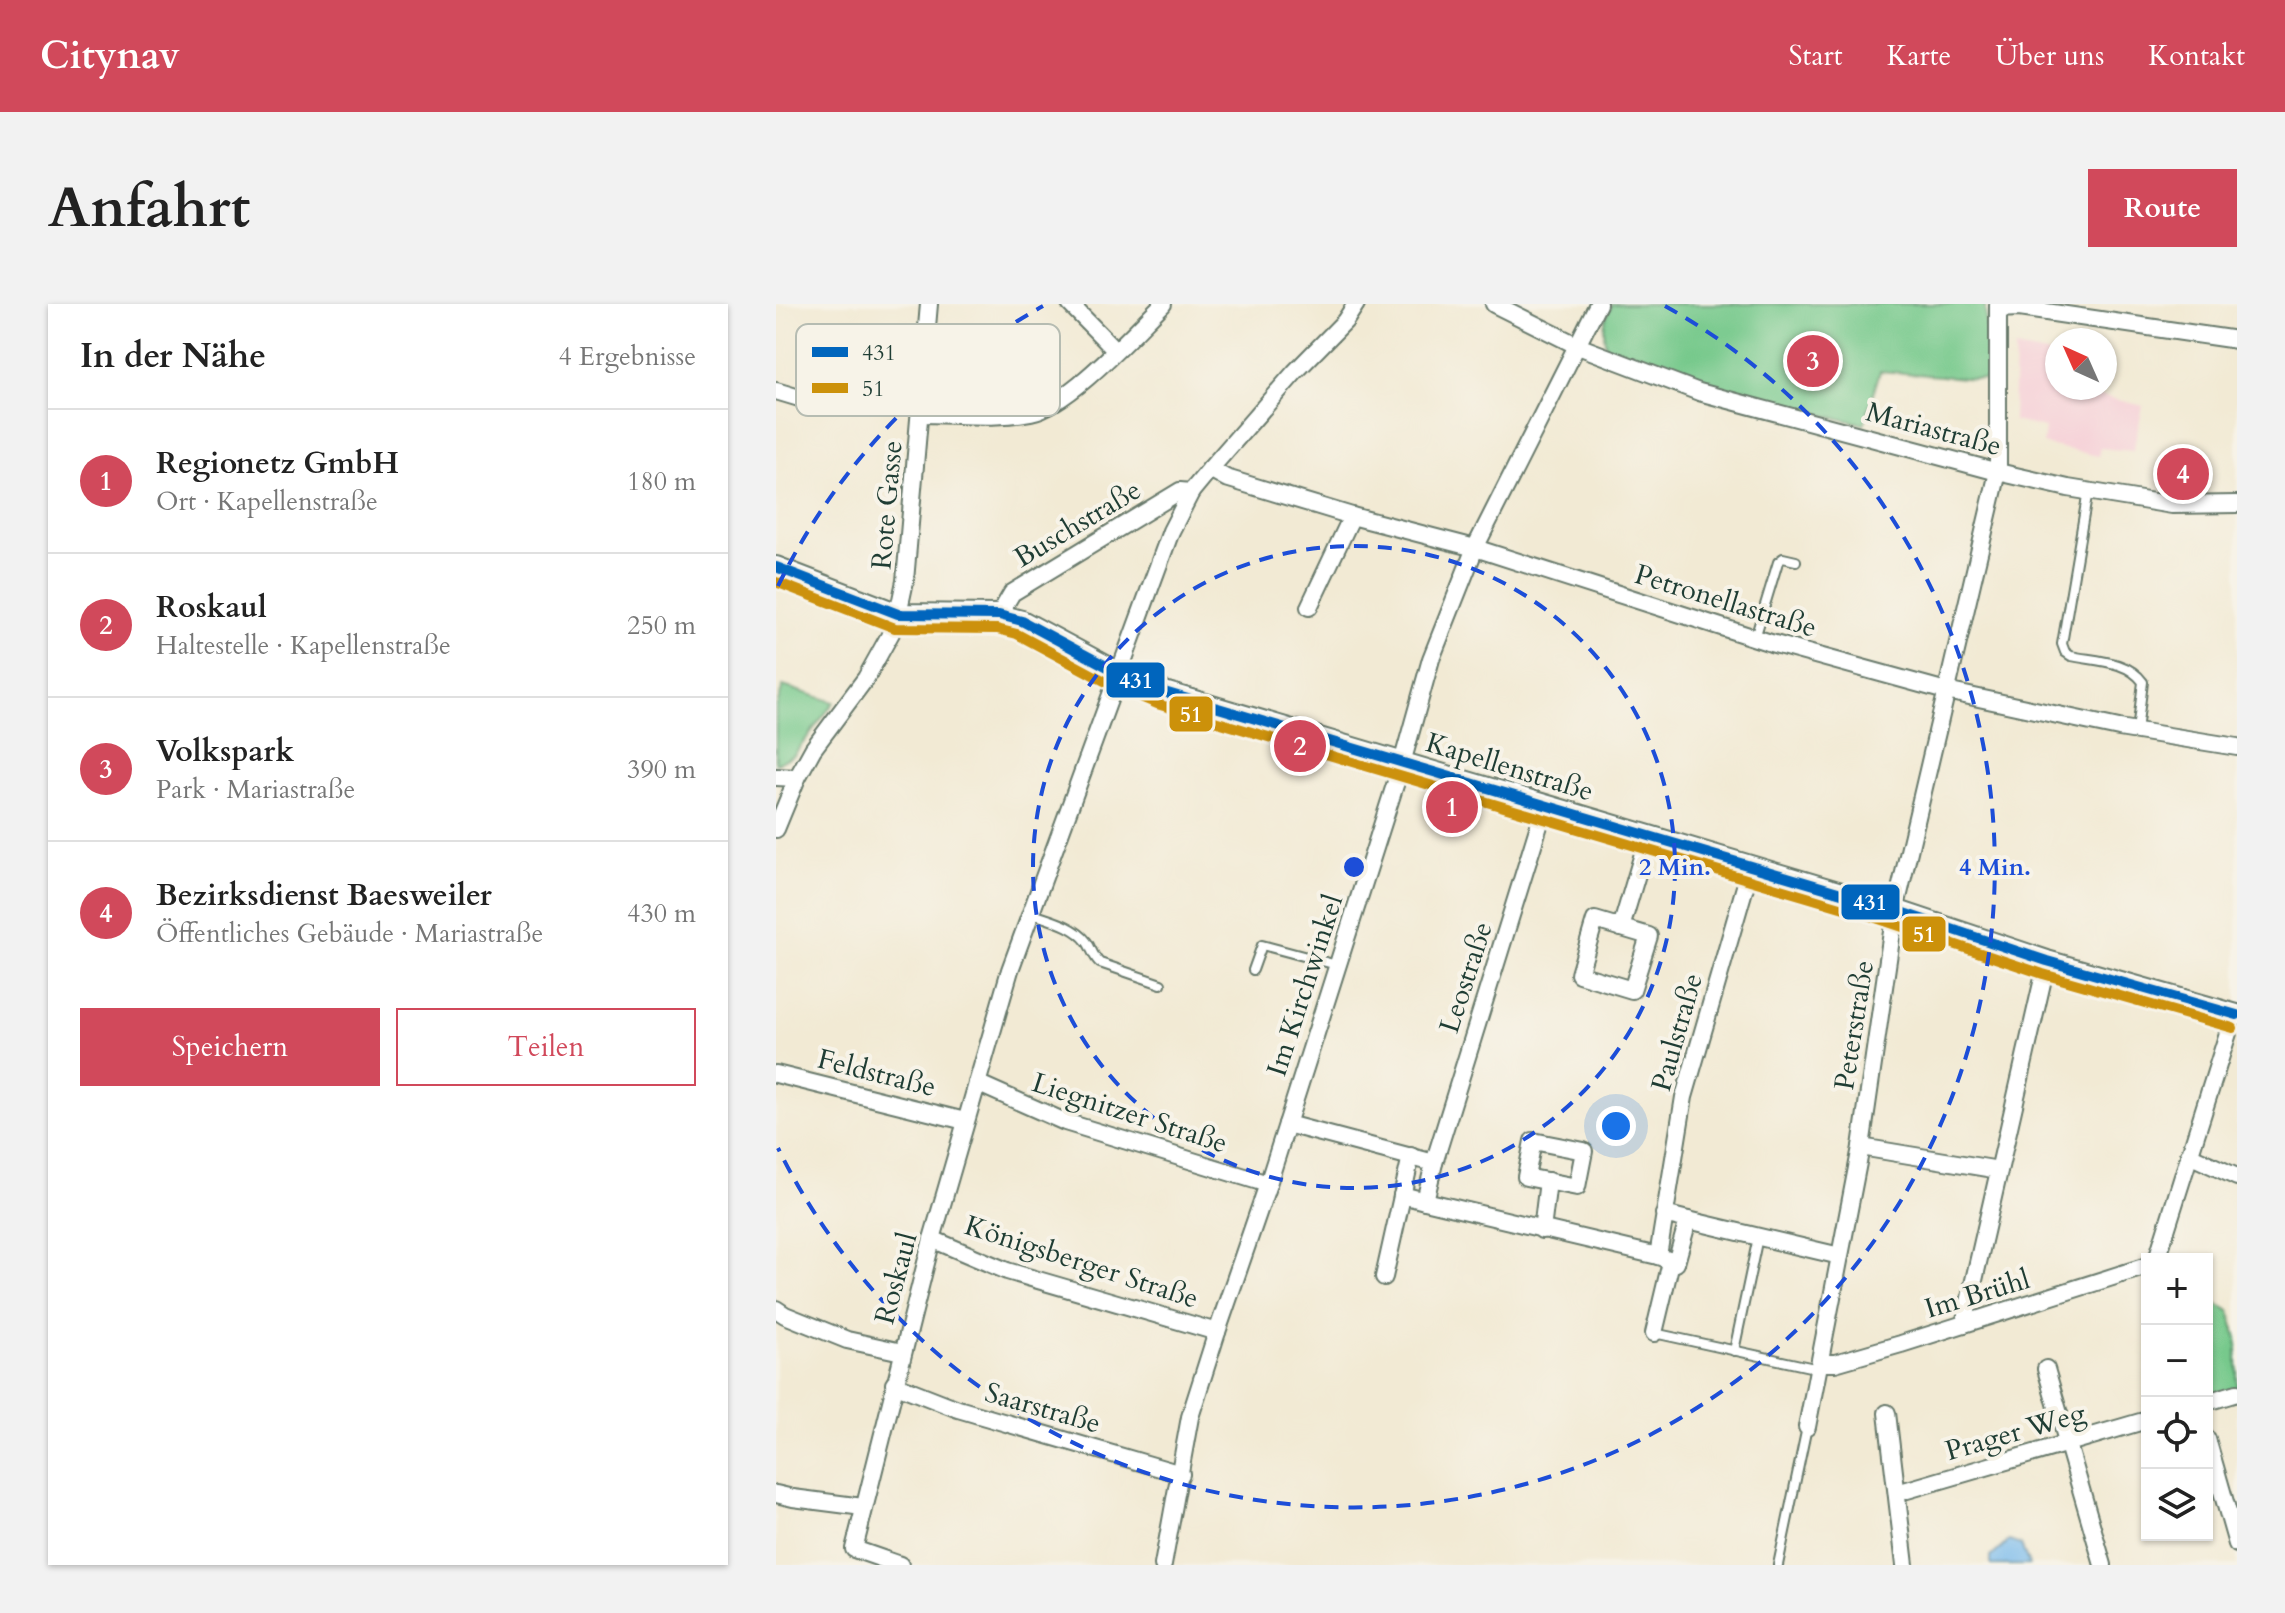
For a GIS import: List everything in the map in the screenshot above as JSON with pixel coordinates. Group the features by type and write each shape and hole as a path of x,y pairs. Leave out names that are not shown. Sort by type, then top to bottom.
{"street":[{"name":"Rote Gasse","path":"927,324 929,304"},
{"path":"1070,304 1115,350"},
{"path":"1060,400 1163,304"},
{"name":"Roskaul","path":"900,1565 854,1549 932,1239 1030,912 1171,531 1191,492 1295,372 1345,321 1356,304"},
{"name":"Mariastraße","path":"1494,304 1578,346 1699,392 1998,472 2088,491 2172,505 2237,504"},
{"name":"Im Kirchwinkel","path":"1163,1565 1190,1417 1338,965 1402,763 1431,659 1475,548 1598,304"},
{"path":"1998,306 2237,340"},
{"name":"Peterstraße","path":"1807,1427 1861,1147 1895,911 1998,472 1998,306"},
{"path":"776,391 796,397"},
{"name":"Rote Gasse","path":"776,829 813,749 866,678 898,614 905,581 920,416"},
{"name":"Petronellastraße","path":"1210,469 1226,478 1352,516 1475,548 1755,638 1946,691 2136,731 2237,747"},
{"name":"Buschstraße","path":"999,615 1012,593 1180,491 1191,492"},
{"path":"1309,607 1352,516"},
{"name":"Kapellenstraße","path":"776,567 898,614 999,615 1043,630 1119,673 1161,691 1751,866 2047,961 2236,1014"},
{"path":"776,777 797,778"},
{"name":"Leostraße","path":"1425,1201 1434,1163 1545,806"},
{"path":"1621,928 1648,837"},
{"name":"Paulstraße","path":"1654,1333 1664,1259 1664,1214 1684,1097 1751,866"},
{"path":"1595,920 1621,928 1649,936 1632,990 1579,974 1595,920"},
{"path":"1964,1324 2047,961"},
{"path":"2159,1253 2236,1014"},
{"name":"Feldstraße","path":"776,1074 965,1121"},
{"name":"Liegnitzer Straße","path":"977,1083 1065,1122 1268,1184"},
{"path":"1287,1124 1434,1163"},
{"path":"1861,1147 1999,1170"},
{"path":"2189,1155 2237,1177"},
{"path":"1384,1277 1411,1156"},
{"path":"1542,1230 1548,1181"},
{"path":"1402,1195 1664,1259"},
{"path":"1664,1214 1840,1256"},
{"name":"Paulstraße","path":"1664,1259 1676,1263 1688,1220"},
{"name":"Königsberger Straße","path":"932,1239 1007,1271 1217,1332"},
{"name":"Im Brühl","path":"1819,1366 2141,1268"},
{"path":"776,1309 847,1340 902,1352"},
{"path":"2046,1369 2103,1565"},
{"name":"Saarstraße","path":"894,1384 958,1409 1181,1474"},
{"path":"2213,1400 2237,1393"},
{"path":"1887,1413 1905,1565"},
{"name":"Prager Weg","path":"1897,1493 2141,1422"},
{"path":"2213,1460 2237,1544"},
{"path":"776,1494 863,1507"}],"lane":[{"path":"2088,491 2062,644 2071,656 2122,666 2141,678 2136,731"},
{"path":"1755,638 1778,562 1783,558 1796,561"},
{"path":"1030,912 1077,931 1089,943 1100,963 1161,984"},
{"path":"1253,970 1262,945 1338,965"},
{"path":"1734,1351 1758,1237"},
{"path":"1654,1333 1819,1366"},
{"name":"Peterstraße","path":"1778,1565 1807,1427"}],"shaded area":[{"path":"2015,348 2045,354 2045,400 2117,400 2143,406 2133,451 2100,448 2098,456 2043,444 2045,428 2013,421"}],"green space":[{"path":"1612,304 1985,304 1988,380 1880,371 1864,424 1769,403 1607,351 1604,327"},
{"path":"783,686 834,702 794,755 776,764 776,709"},
{"path":"2213,1301 2230,1311 2237,1339 2237,1388 2213,1394"}],"water":[{"path":"2009,1541 2021,1545 2029,1565 1991,1565 1991,1557"}],"transit line":[{"name":"431","path":"776,567 898,614 999,615 1022,621 1119,673 1161,691 1865,900 2047,961 2237,1015"},
{"name":"51","path":"776,582 895,628 997,629 1017,634 1112,685 1157,704 1861,913 2043,974 2233,1028"}],"place":[{"name":"Volkspark","path":"1813,361"},
{"name":"Bezirksdienst Baesweiler","path":"2183,474"},
{"name":"Roskaul","path":"1300,746"},
{"name":"Regionetz GmbH","path":"1452,807"}]}
